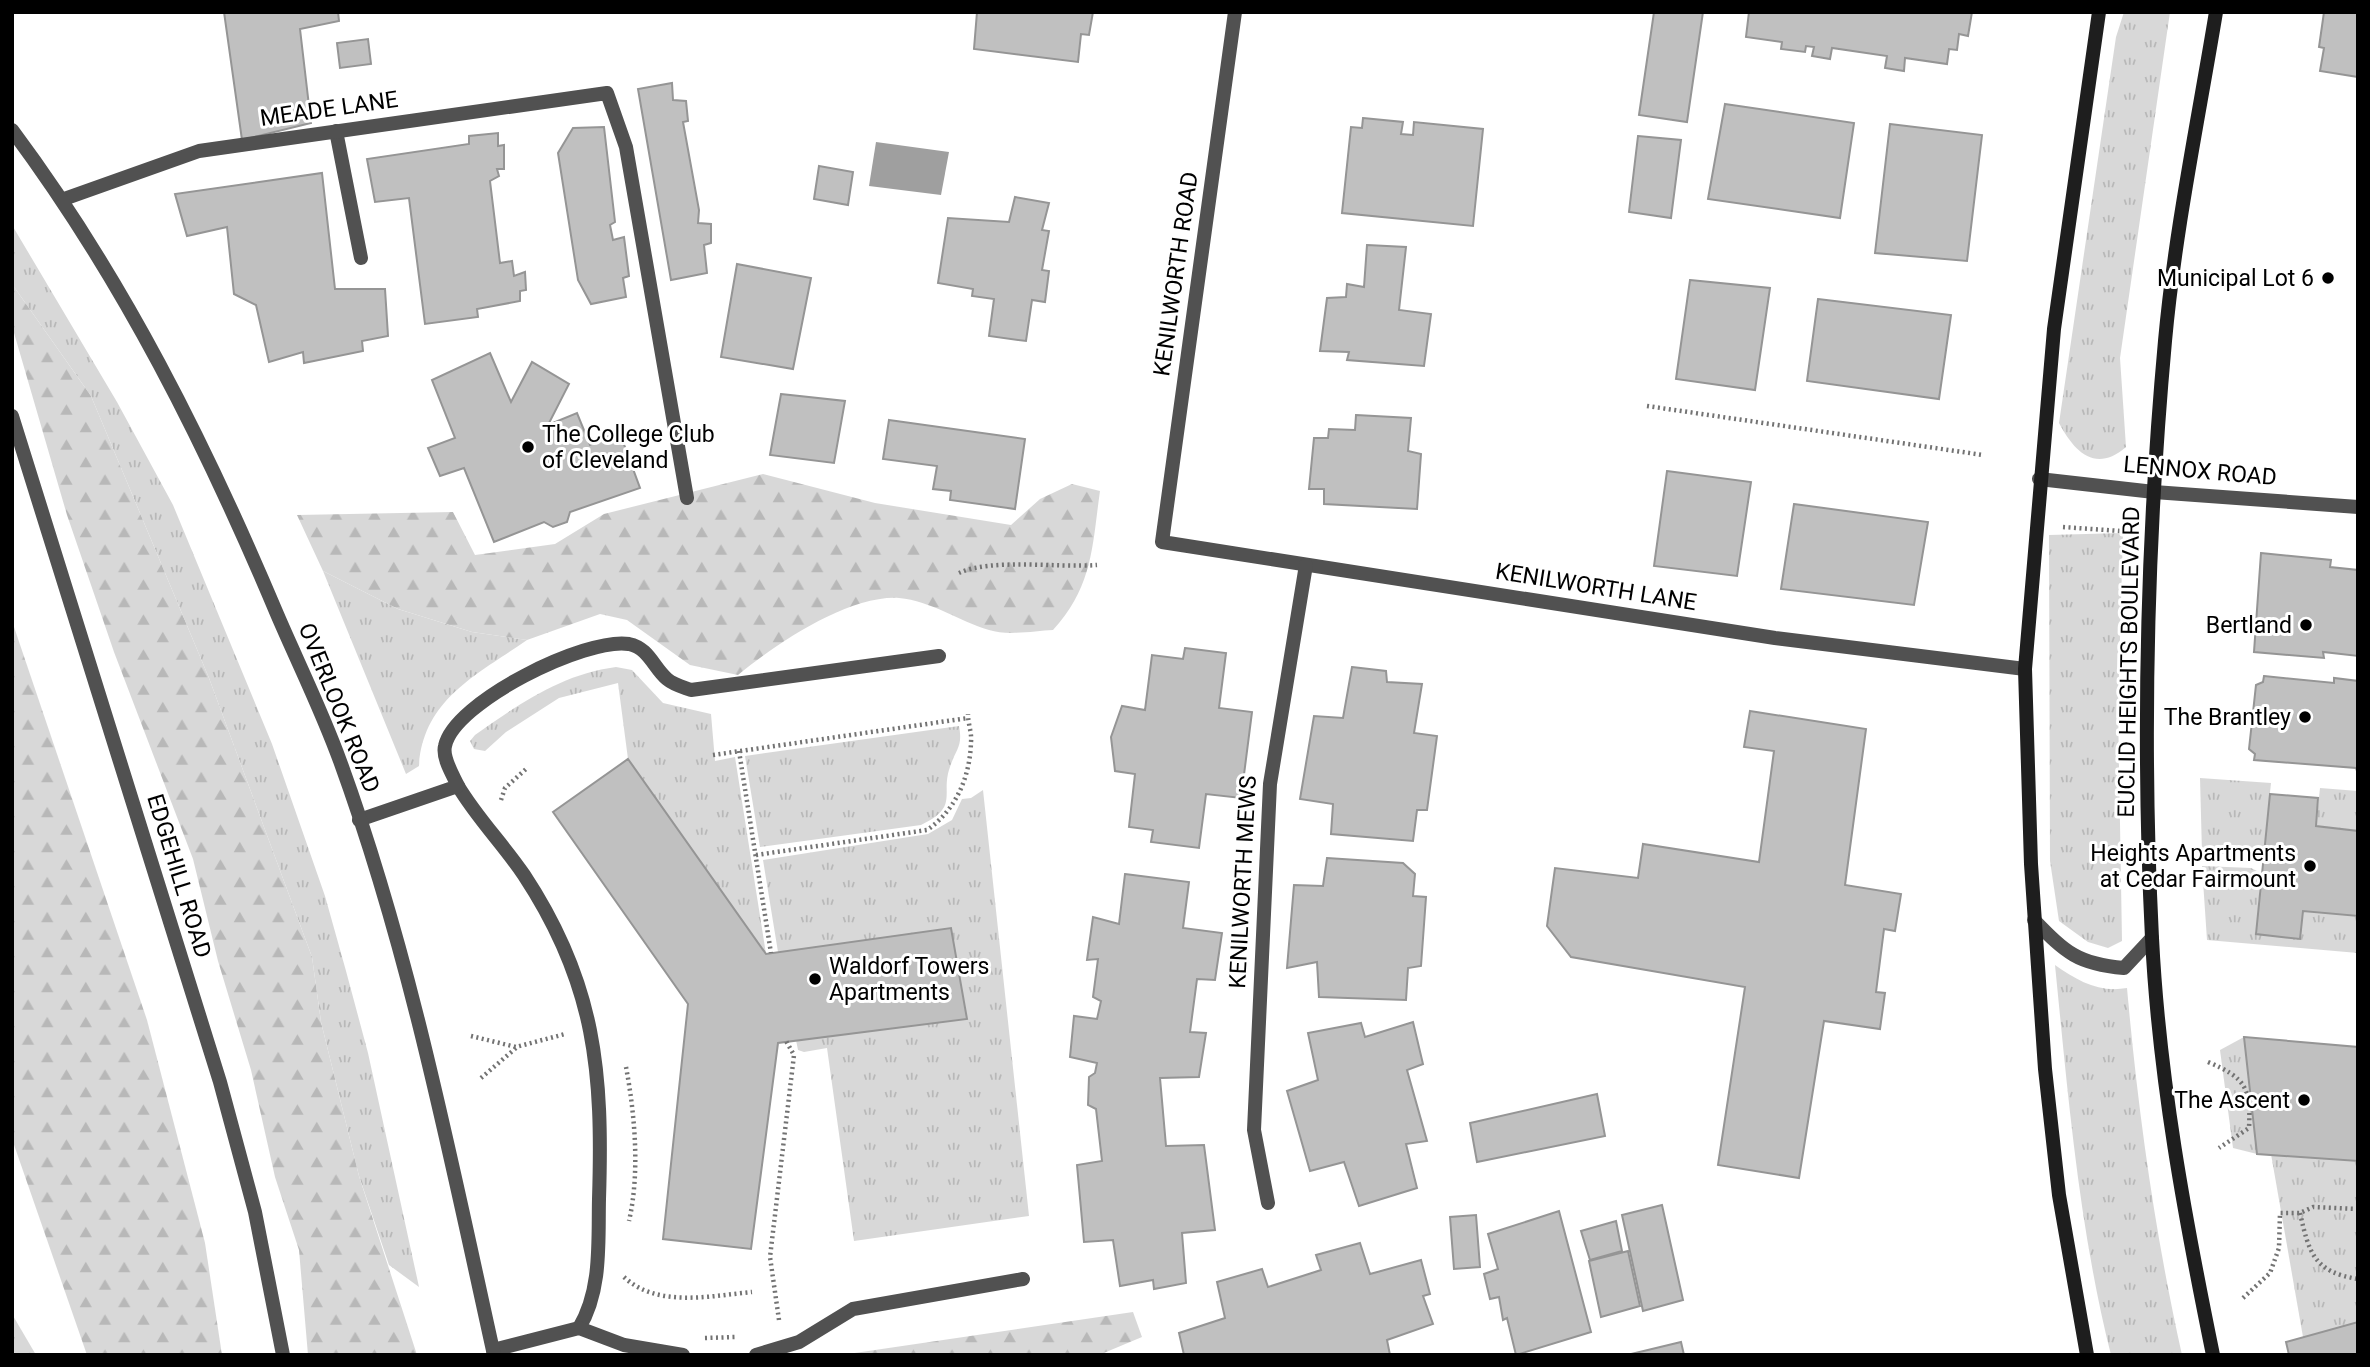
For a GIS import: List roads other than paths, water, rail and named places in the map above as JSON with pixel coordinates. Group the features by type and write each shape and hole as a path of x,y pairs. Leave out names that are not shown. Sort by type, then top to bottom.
{"main road":[{"path":"2087,1355 2059,1195 2045,1069 2034,920 2025,668 2039,479 2054,329 2099,12"},
{"name":"EUCLID HEIGHTS BOULEVARD","path":"2213,1355 2190,1245 2167,1097 2152,938 2147,705 2154,492 2165,339 2216,12"}],"street":[{"name":"KENILWORTH ROAD","path":"1162,542 1235,12"},
{"name":"MEADE LANE","path":"64,199 199,151 607,93 626,147 687,498"},
{"name":"OVERLOOK ROAD","path":"12,130 64,199 160,361 228,497 339,760 414,1004 493,1352"},
{"path":"336,131 361,258"},
{"name":"EDGEHILL ROAD","path":"12,416 220,1082 255,1212 283,1355"},
{"name":"LENNOX ROAD","path":"2039,479 2154,492 2358,507"},
{"name":"KENILWORTH LANE","path":"1162,542 1775,638 2025,668"},
{"name":"KENILWORTH MEWS","path":"1268,1203 1255,1130 1269,784 1306,565"},
{"path":"579,1328 592,1302 596,1271 601,1117 594,1041 582,990 554,926 524,876 458,786 444,754 447,739 456,725 521,678 593,647 613,643 632,645 644,651 669,680 691,690 939,656"},
{"path":"359,820 458,786"},
{"path":"2034,920 2061,948 2092,965 2124,968 2152,938"},
{"path":"756,1355 799,1342 853,1309 1023,1279"},
{"path":"493,1352 579,1328 624,1345 683,1355"}],"place":[{"name":"Municipal Lot 6","path":"2328,278"},
{"name":"The College Club of Cleveland","path":"528,447"},
{"name":"Bertland","path":"2306,625"},
{"name":"The Brantley","path":"2305,717"},
{"name":"Heights Apartments at Cedar Fairmount","path":"2310,866"},
{"name":"Waldorf Towers Apartments","path":"815,979"},
{"name":"The Ascent","path":"2304,1100"}]}
